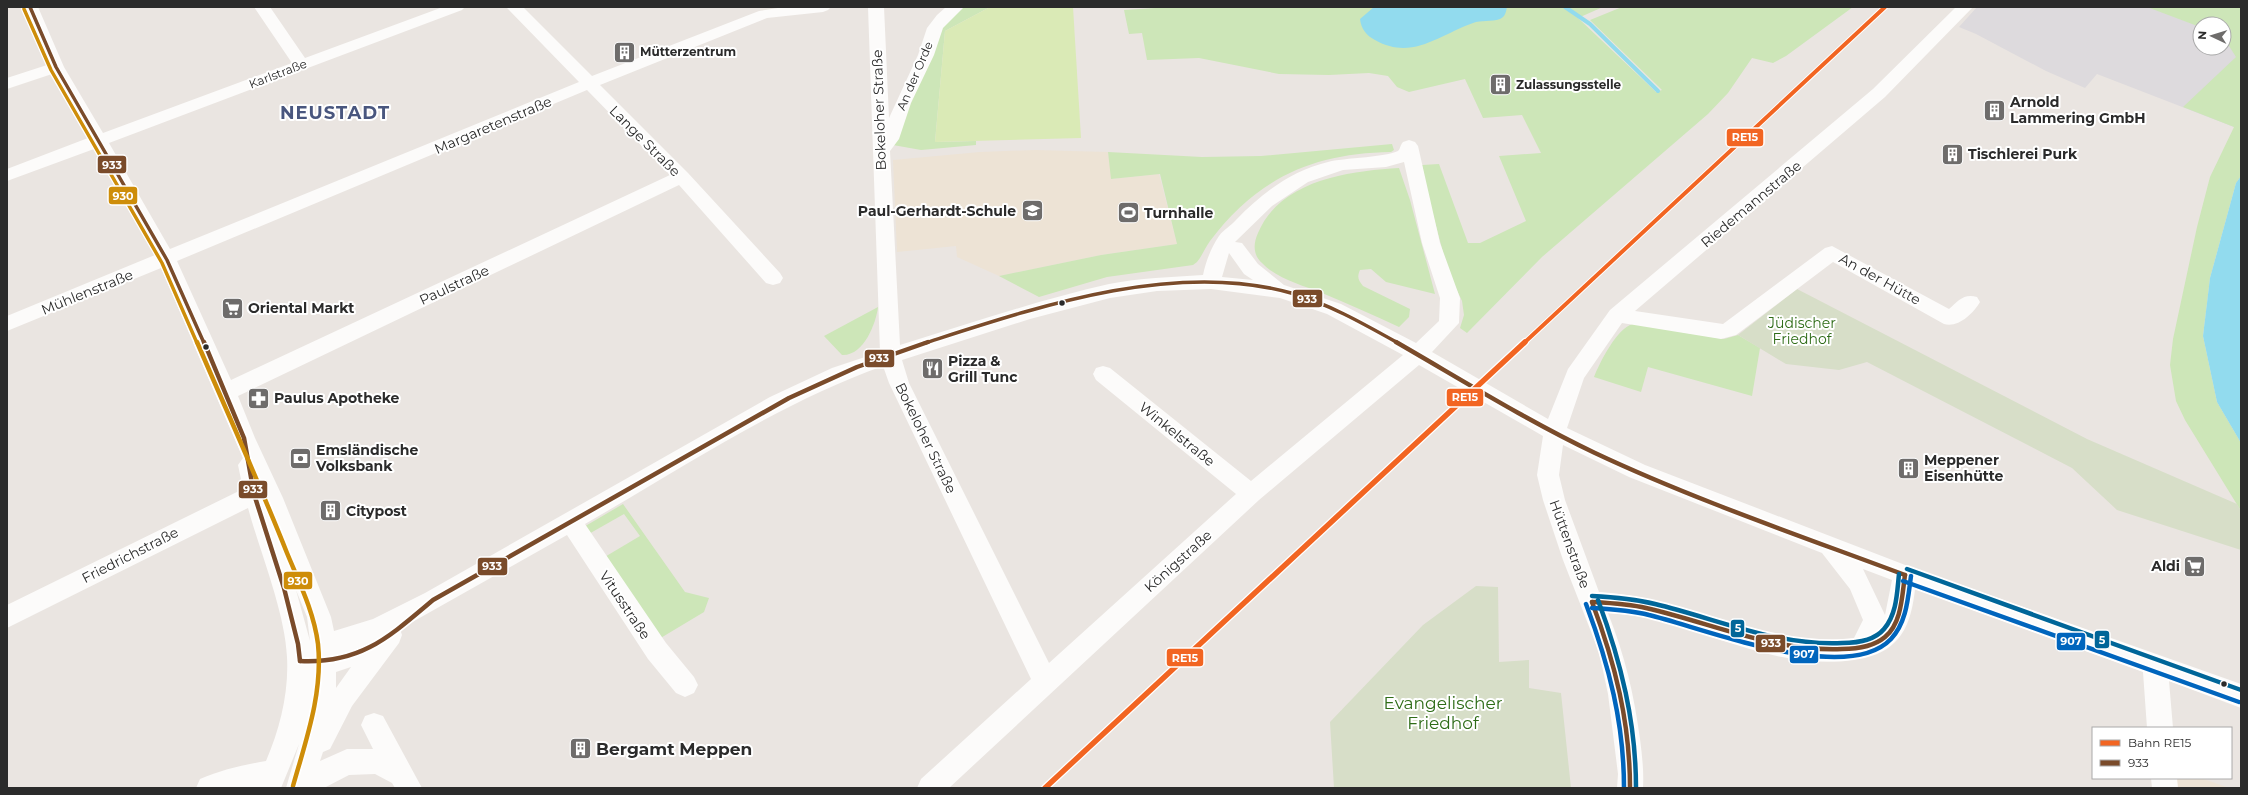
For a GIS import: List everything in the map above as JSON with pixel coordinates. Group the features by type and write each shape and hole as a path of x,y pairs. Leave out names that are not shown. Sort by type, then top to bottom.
{"street":[{"path":"30,7 56,67 166,260 272,498 319,617 325,654 318,722 299,788"},
{"path":"262,7 302,65"},
{"name":"Karlstraße","path":"7,175 457,7"},
{"name":"Lange Straße","path":"514,7 682,178 773,278"},
{"name":"Margaretenstraße","path":"166,260 772,9 823,7"},
{"name":"Bokeloher Straße","path":"876,7 890,356 899,383 1045,682"},
{"name":"An der Orde","path":"881,149 887,145 926,55 935,28 942,18 956,7"},
{"name":"Riedemannstraße","path":"1559,416 1575,376 1617,315 1807,156 1879,93 1964,7"},
{"path":"7,84 56,67"},
{"name":"Königstraße","path":"930,788 1251,494 1404,367 1432,342 1449,323 1450,298 1432,243 1409,146 1408,152 1396,159 1343,164 1313,172 1288,184 1266,200 1242,225"},
{"name":"Paulstraße","path":"226,392 682,178"},
{"path":"1219,283 1235,248 1242,225"},
{"path":"1219,283 1214,266 1230,235 1242,225"},
{"path":"1235,248 1251,269 1282,291"},
{"name":"An der Hütte","path":"1617,315 1721,332 1729,330 1832,253 1951,319 1970,302"},
{"name":"Mühlenstraße","path":"7,324 166,260"},
{"path":"300,661 325,654 433,600 777,403 839,374 890,356 1027,313 1110,291 1158,284 1219,283 1282,291 1334,309 1534,422 1577,444 1658,480 1905,575 2241,696"},
{"name":"Winkelstraße","path":"1103,374 1251,494"},
{"name":"Hüttenstraße","path":"1559,416 1550,453 1548,475 1554,500 1611,652 1621,694 1631,774 1630,788"},
{"path":"209,788 236,779 271,780 293,715 298,686 300,661 298,644 284,588 254,494 244,438"},
{"name":"Friedrichstraße","path":"7,617 254,494"},
{"name":"Vitusstraße","path":"571,522 657,651 685,685"},
{"path":"1827,545 1848,565 1867,595 1875,620 1862,647"},
{"path":"1592,602 1625,604 1663,611 1724,633 1768,646 1813,652 1862,647 1882,639 1896,620 1905,575"},
{"path":"325,654 363,653 390,635 433,600"},
{"path":"299,788 343,698 390,635"},
{"path":"2155,666 2160,727"},
{"path":"374,725 405,781"},
{"path":"303,788 321,774 347,762 377,760 405,781"}],"shaded area":[{"path":"1977,7 2179,7 2204,16 2192,16 2192,56 2232,56 2232,26 2241,29 2234,127 2097,74 2085,88 2046,71 1976,34 1959,27"},
{"name":"Paul-Gerhardt-Schule","path":"1035,150 1108,152 1112,179 1159,174 1177,244 1101,255 999,276 957,257 956,246 897,252 893,160 980,152"},
{"path":"2164,779 2204,779 2229,788 2165,788"}],"green space":[{"path":"961,7 990,7 945,31 935,142 976,141 976,145 921,150 893,145 941,24"},
{"path":"990,7 1073,7 1081,138 935,142 945,31"},
{"path":"1171,7 1603,7 1578,18 1656,92 1662,90 1590,20 1622,7 1853,7 1786,56 1773,63 1752,58 1728,93 1708,114 1542,257 1467,333 1460,328 1464,315 1462,301 1448,271 1428,196 1422,165 1439,164 1468,243 1480,243 1526,221 1499,156 1541,153 1522,115 1483,118 1465,79 1409,92 1397,87 1388,76 1369,73 1329,75 1279,74 1199,58 1147,60 1142,33 1129,34 1124,10"},
{"path":"2147,7 2241,7 2241,176 2236,183 2210,278 2203,336 2217,402 2241,443 2241,511 2185,420 2176,401 2170,365 2173,339 2197,227 2210,177 2234,127 2183,107 2236,57 2232,51 2232,16 2192,16 2192,24"},
{"path":"1392,144 1394,150 1391,152 1337,157 1312,164 1289,173 1268,185 1247,201 1228,219 1210,241 1197,262 1193,265 1107,277 1039,297 999,276 1101,255 1177,244 1160,174 1111,179 1108,152 1202,157 1261,156"},
{"path":"1399,168 1410,200 1435,294 1386,282 1371,269 1360,270 1358,277 1363,286 1410,309 1409,317 1399,327 1332,297 1290,281 1268,269 1259,260 1255,253 1256,237 1268,215 1282,201 1299,190 1338,176 1379,169"},
{"name":"Jüdischer Friedhof","path":"1797,289 2087,439 2237,504 2241,511 2241,550 2117,510 2072,468 1867,362 1839,370 1786,364 1738,335"},
{"path":"878,307 875,321 868,337 857,350 850,354 842,355 824,336"},
{"path":"1633,324 1724,339 1738,335 1760,348 1752,396 1648,367 1641,392 1594,377 1600,363 1615,339 1627,327"},
{"path":"623,504 685,592 709,598 704,612 659,639 603,558 640,536 624,514 587,535 582,528"},
{"name":"Evangelischer Friedhof","path":"1476,586 1498,587 1499,662 1529,660 1529,688 1561,693 1571,788 1334,788 1330,722 1423,625"}],"water":[{"path":"1374,7 1507,7 1504,16 1500,19 1476,22 1425,44 1401,48 1388,46 1375,40 1365,32 1360,19"},
{"path":"2241,176 2241,443 2217,402 2203,336 2210,278 2236,183"}],"waterway":[{"path":"1565,7 1590,24 1658,91"}],"rail line":[{"name":"RE15","path":"1045,788 1885,7"}],"transit line":[{"name":"933","path":"30,7 56,67 167,260 226,392 244,438 254,494 284,588 298,644 300,661"},
{"name":"930","path":"24,9 51,70 162,263 266,500 313,619 318,645 317,691 312,721 293,786"},
{"name":"933","path":"300,661 320,662 339,660 372,646 403,625 433,600 745,422 789,398 835,376 926,342 1051,306 1119,291 1188,283 1222,283 1257,286 1290,293 1321,304 1371,328 1530,420 1596,453 1683,491 1905,575"},
{"name":"5","path":"1907,569 2241,690"},
{"name":"5","path":"1592,596 1624,598 1656,604 1774,638 1823,644 1848,643 1872,638 1884,629 1891,617 1897,596 1899,574"},
{"name":"933","path":"1592,602 1640,606 1774,644 1822,650 1853,649 1875,643 1889,633 1899,613 1905,575"},
{"name":"907","path":"1592,608 1639,612 1765,648 1810,655 1850,655 1865,653 1879,648 1896,633 1904,617 1908,601 1911,576"},
{"name":"907","path":"1903,581 2239,702"},
{"name":"5","path":"1598,600 1607,623 1627,692 1634,738 1636,788"},
{"name":"933","path":"1592,602 1601,625 1621,693 1628,739 1630,788"},
{"name":"907","path":"1586,604 1595,627 1615,694 1622,739 1624,788"}],"place":[{"name":"Mütterzentrum","path":"624,52"},
{"name":"Zulassungsstelle","path":"1500,85"},
{"name":"Arnold Lammering GmbH","path":"1995,110"},
{"name":"Tischlerei Purk","path":"1952,154"},
{"name":"Paul-Gerhardt-Schule","path":"1032,211"},
{"name":"Turnhalle","path":"1128,213"},
{"name":"Oriental Markt","path":"232,308"},
{"name":"Pizza & Grill Tunc","path":"932,369"},
{"name":"Paulus Apotheke","path":"259,398"},
{"name":"Emsländische Volksbank","path":"300,458"},
{"name":"Meppener Eisenhütte","path":"1908,468"},
{"name":"Citypost","path":"330,511"},
{"name":"Aldi","path":"2195,566"},
{"name":"Bergamt Meppen","path":"581,749"}],"district":[{"name":"NEUSTADT","path":"335,113"}]}
